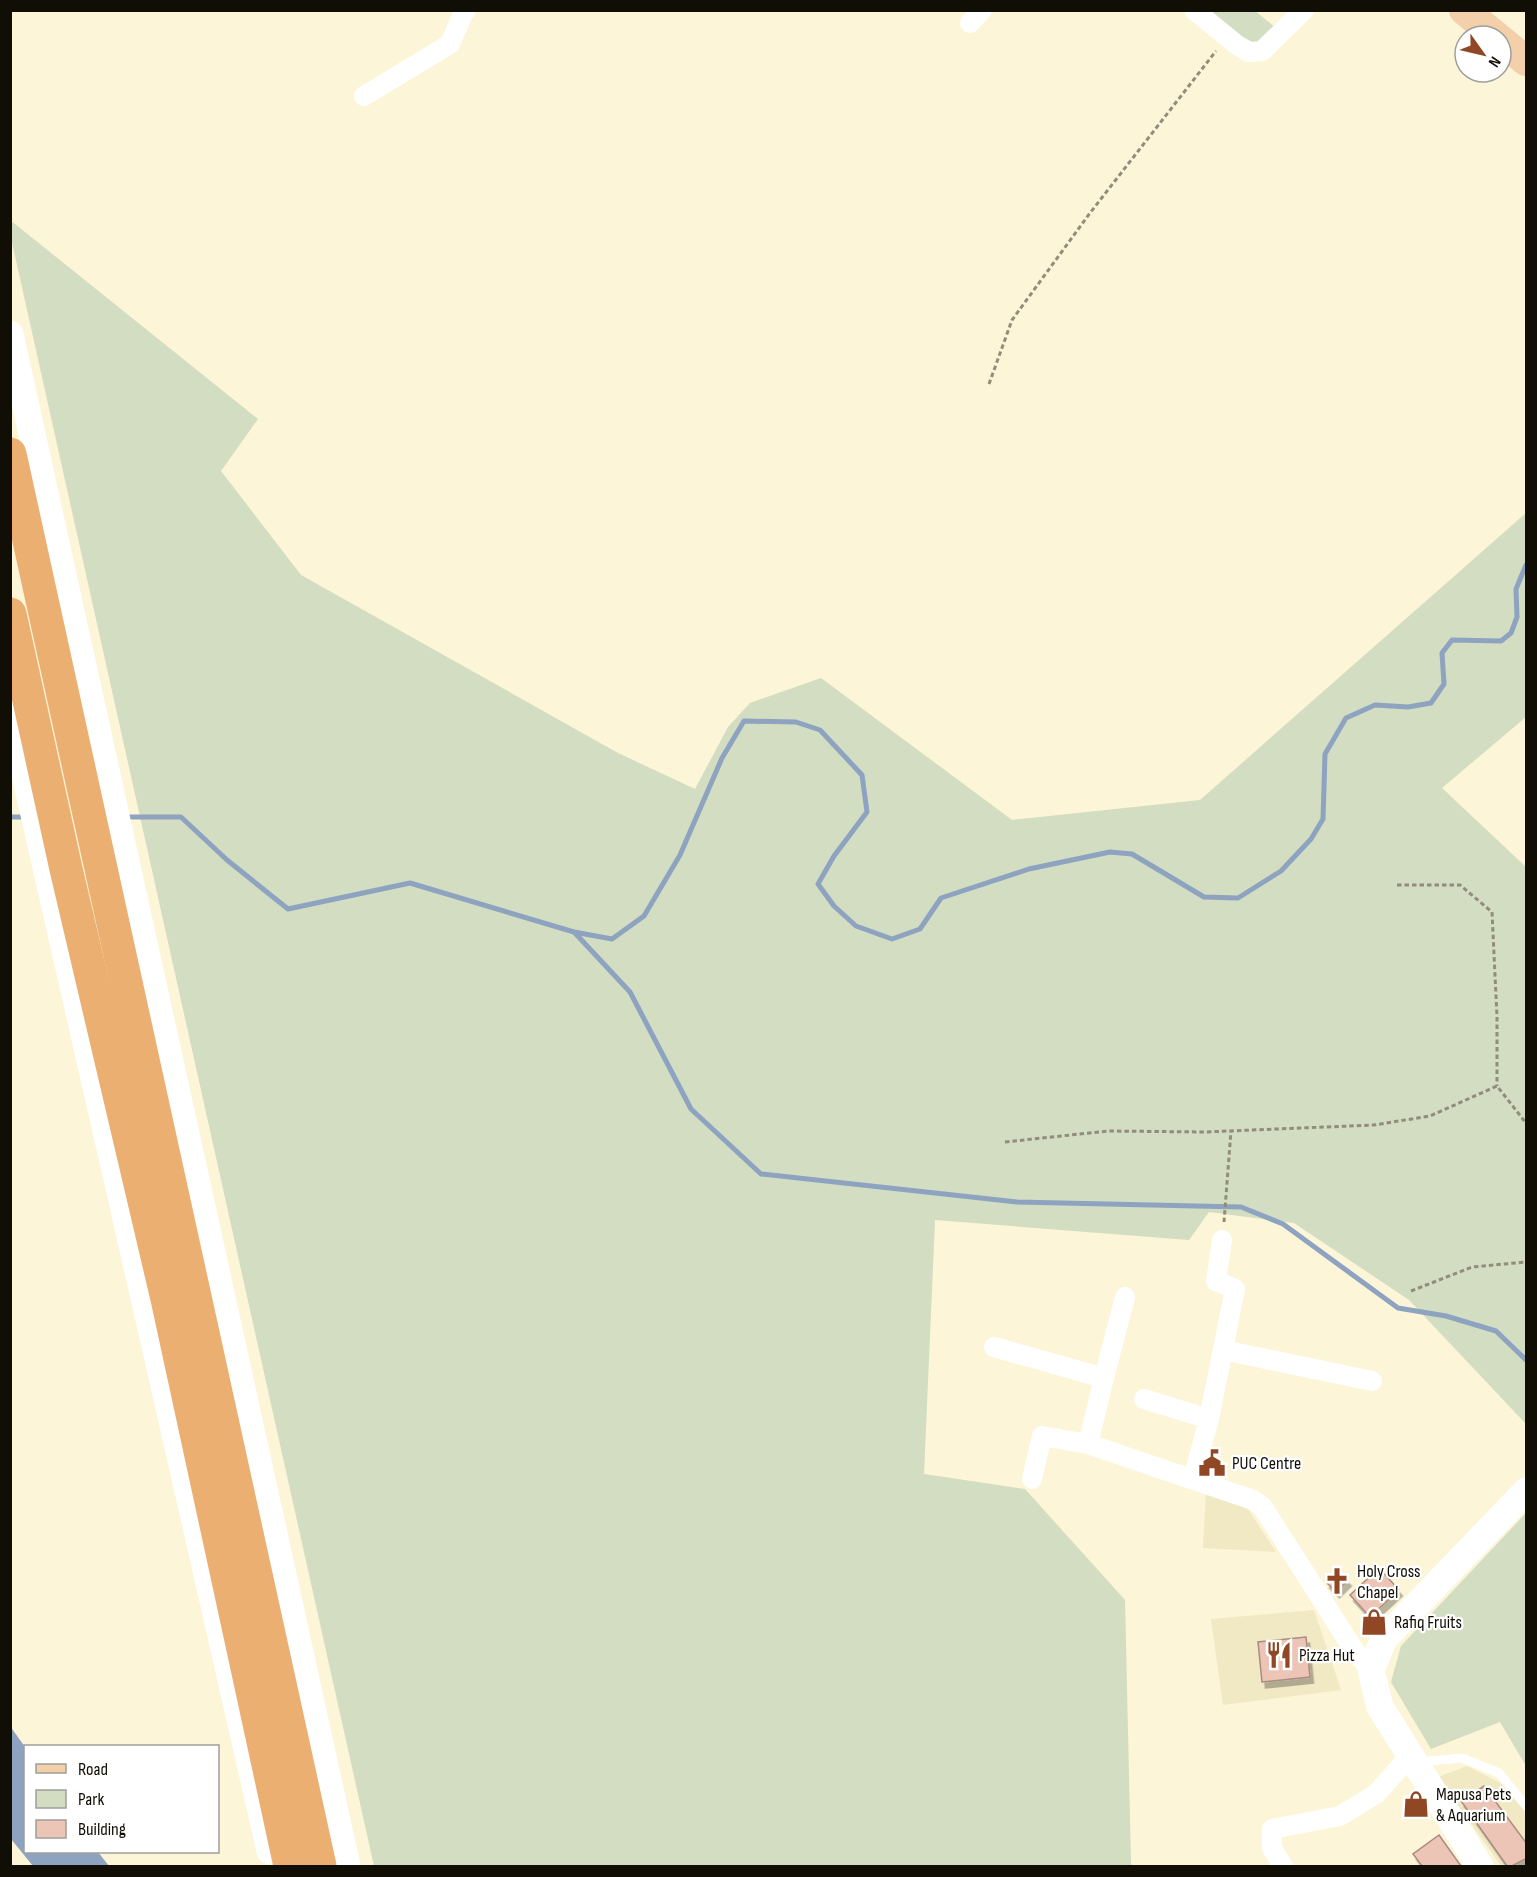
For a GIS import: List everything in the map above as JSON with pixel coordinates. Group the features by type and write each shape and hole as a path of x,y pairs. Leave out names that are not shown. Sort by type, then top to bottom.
{"highway":[{"path":"10,454 320,1866"},
{"path":"10,614 66,869 167,1299 290,1866"}],"main road":[{"path":"1464,10 1481,24"},
{"path":"1513,50 1527,61"}],"street":[{"path":"364,96 450,44 466,10"},
{"path":"1194,10 1226,37 1249,52 1262,51 1304,10"},
{"path":"10,334 347,1866"},
{"path":"10,709 274,1866"},
{"path":"1193,1479 1209,1419 1235,1289 1216,1281 1222,1240"},
{"path":"1088,1444 1125,1298"},
{"path":"994,1347 1104,1378"},
{"path":"1223,1350 1372,1381"},
{"path":"1144,1398 1209,1419"},
{"path":"1032,1479 1042,1436 1088,1444 1253,1500 1262,1506 1354,1650 1371,1670 1380,1707 1480,1866"},
{"path":"1371,1670 1384,1639 1527,1491"},
{"path":"1283,1866 1272,1848 1272,1829 1340,1816 1376,1794 1412,1760"}],"lane":[{"path":"1412,1760 1462,1758 1499,1773 1527,1806"}],"path":[{"path":"989,384 1012,320 1090,213 1226,37"},
{"path":"1397,885 1460,885 1492,912 1497,1017 1497,1086 1527,1123"},
{"path":"1005,1142 1108,1131 1231,1131 1374,1125 1430,1116 1497,1086"},
{"path":"1222,1240 1231,1131"},
{"path":"1411,1292 1472,1267 1527,1262"}],"shaded area":[{"path":"1206,1493 1246,1506 1276,1552 1203,1548"},
{"path":"1314,1610 1341,1690 1223,1705 1211,1619"},
{"path":"1467,1766 1504,1785 1526,1813 1526,1866 1501,1866 1438,1777"}],"green space":[{"path":"1211,11 1255,11 1276,28 1256,48"},
{"path":"10,220 258,419 221,471 301,575 618,753 695,789 728,727 750,703 821,678 1012,820 1200,800 1526,513 1526,717 1442,788 1526,867 1526,1424 1409,1300 1294,1223 1209,1212 1189,1240 935,1220 924,1474 1025,1489 1125,1600 1132,1866 374,1866 11,238"},
{"path":"1526,1513 1526,1766 1500,1722 1431,1749 1391,1682 1401,1646"}],"water":[{"path":"10,1726 24,1746 24,1853 99,1853 109,1866 33,1866 11,1839"}],"building":[{"path":"1379,1568 1399,1590 1370,1617 1350,1595"},
{"name":"Holy Cross Chapel","path":"1337,1570 1348,1580 1336,1592 1326,1582"},
{"path":"1306,1637 1310,1677 1262,1682 1258,1642"},
{"path":"1484,1786 1527,1844 1527,1858 1512,1866 1507,1866 1461,1801"},
{"path":"1439,1835 1461,1866 1422,1866 1413,1854"}],"waterway":[{"path":"124,817 181,817 227,860 288,909 410,883 574,932 612,939 644,916 680,855 722,758 744,721 796,722 820,730 862,775 867,812 834,856 818,884 834,906 856,926 892,939 920,929 941,898 1029,869 1110,852 1132,854 1204,897 1238,898 1281,871 1311,839 1323,819 1325,754 1346,718 1375,705 1408,707 1431,703 1444,684 1442,653 1452,640 1501,641 1511,633 1517,617 1516,589 1526,565"},
{"path":"10,817 28,817"},
{"path":"575,933 630,992 691,1109 761,1174 1017,1202 1241,1207 1283,1224 1398,1308 1446,1316 1496,1331 1526,1360"}],"place":[{"name":"PUC Centre","path":"1212,1463"},
{"name":"Holy Cross Chapel","path":"1337,1581"},
{"name":"Rafiq Fruits","path":"1374,1622"},
{"name":"Pizza Hut","path":"1279,1655"},
{"name":"Mapusa Pets & Aquarium","path":"1416,1804"}]}
